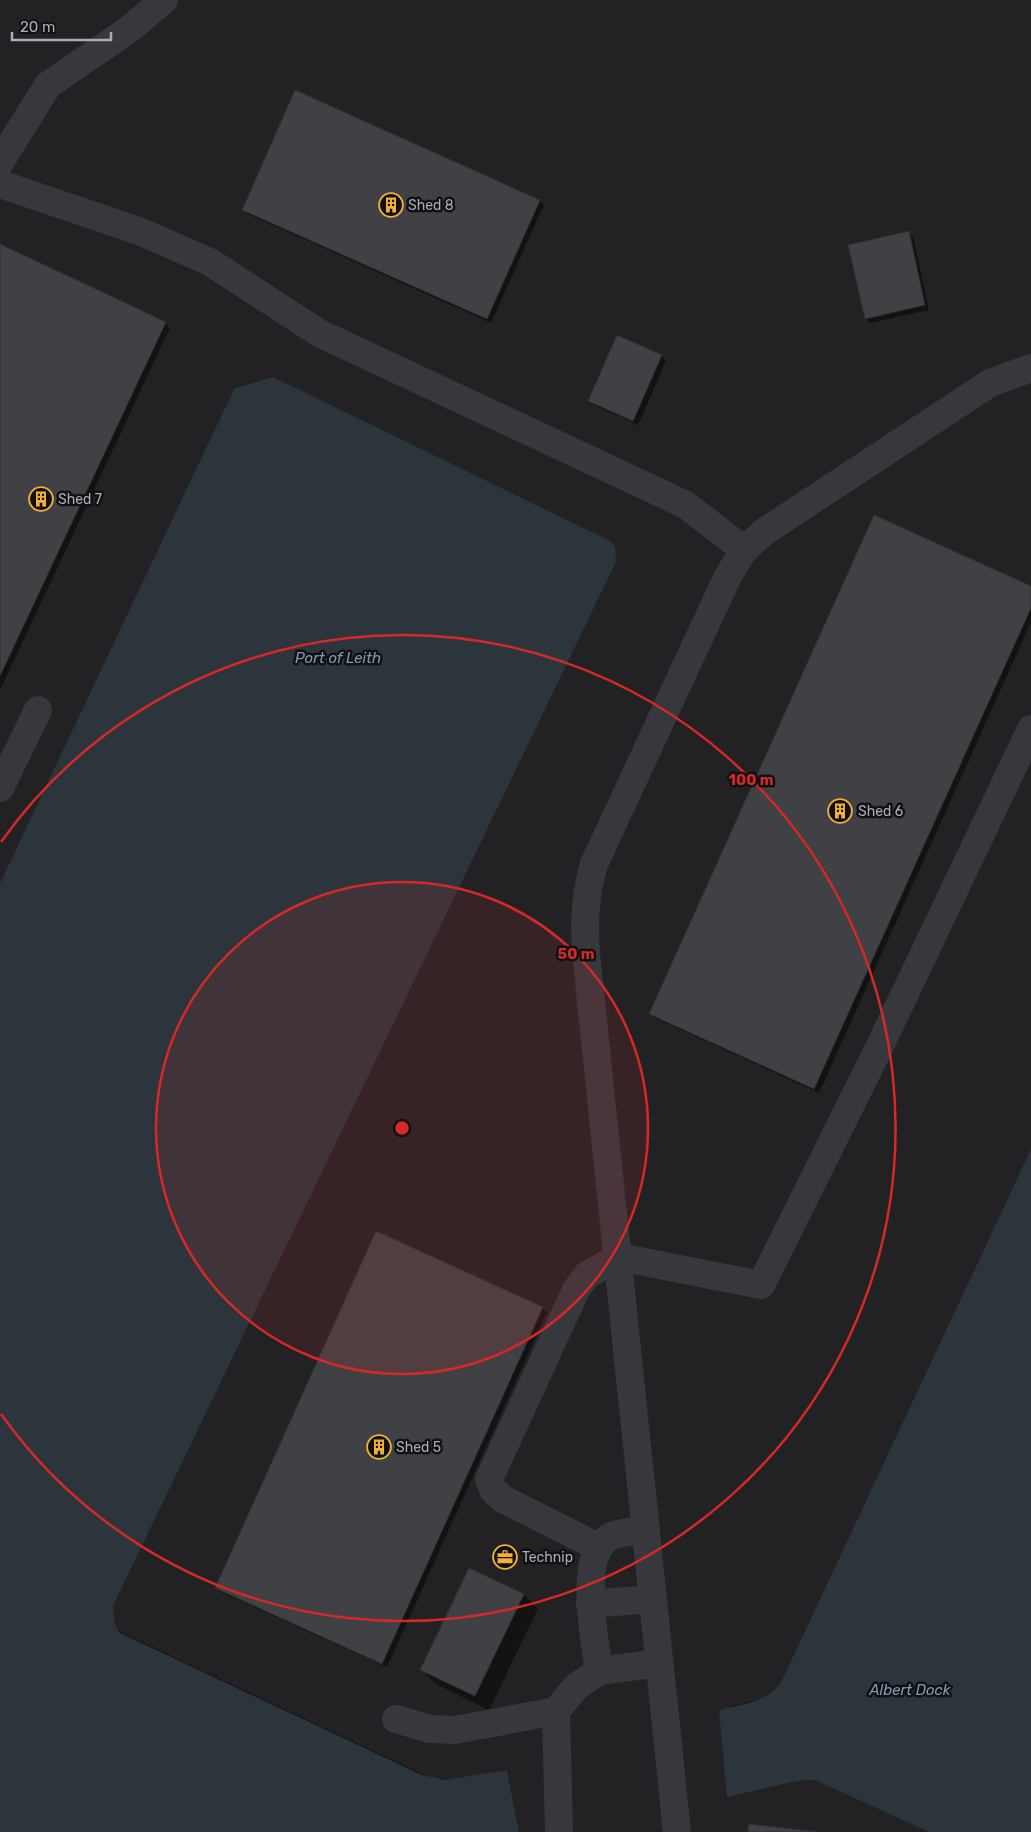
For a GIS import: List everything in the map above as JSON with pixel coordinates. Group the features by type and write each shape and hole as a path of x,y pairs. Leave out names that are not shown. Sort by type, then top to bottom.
{"lane":[{"path":"0,162 48,85 127,31 164,0"},
{"path":"0,184 139,230 210,262 319,333 686,506 744,550"},
{"path":"676,1832 619,1257 586,953 584,909 587,888 594,864 606,836 728,576 744,550 764,532 990,383 1031,368"},
{"path":"0,788 38,710"},
{"path":"598,1548 503,1499 493,1490 489,1479 576,1290 587,1275 619,1257 761,1285 878,1050 1031,729"},
{"path":"599,1671 590,1604 591,1574 598,1548 611,1536 646,1529"},
{"path":"590,1604 653,1599"},
{"path":"396,1720 430,1729 455,1730 556,1711 576,1687 599,1671 659,1663"},
{"path":"556,1711 559,1832"}],"shaded area":[{"path":"0,0 1031,0 1031,1149 777,1689 767,1697 719,1710 796,1781 815,1780 824,1782 929,1832 519,1832 507,1770 458,1779 433,1779 120,1632 115,1624 113,1606 616,562 234,389 0,883"}],"water":[{"name":"Port of Leith","path":"273,377 610,541 615,547 616,562 113,1606 115,1624 120,1633 422,1775 445,1780 507,1770 519,1832 0,1832 0,883 234,389"},
{"name":"Albert Dock","path":"1031,1149 1031,1832 929,1832 815,1780 796,1781 727,1797 719,1710 763,1698 777,1687 782,1680"}],"building":[{"name":"Shed 8","path":"295,90 540,200 487,319 242,210"},
{"path":"909,231 925,305 865,319 848,245"},
{"name":"Shed 7","path":"0,244 166,322 0,676"},
{"path":"617,335 662,355 633,421 588,401"},
{"name":"Shed 6","path":"874,515 1031,586 1031,608 814,1089 649,1014"},
{"name":"Shed 5","path":"376,1231 543,1307 382,1664 215,1588"},
{"path":"469,1568 524,1594 475,1696 420,1670"},
{"path":"749,1824 819,1832 748,1832"}],"place":[{"name":"Shed 8","path":"391,205"},
{"name":"Shed 7","path":"41,499"},
{"name":"Shed 6","path":"840,811"},
{"name":"Shed 5","path":"379,1447"},
{"name":"Technip","path":"505,1557"}]}
